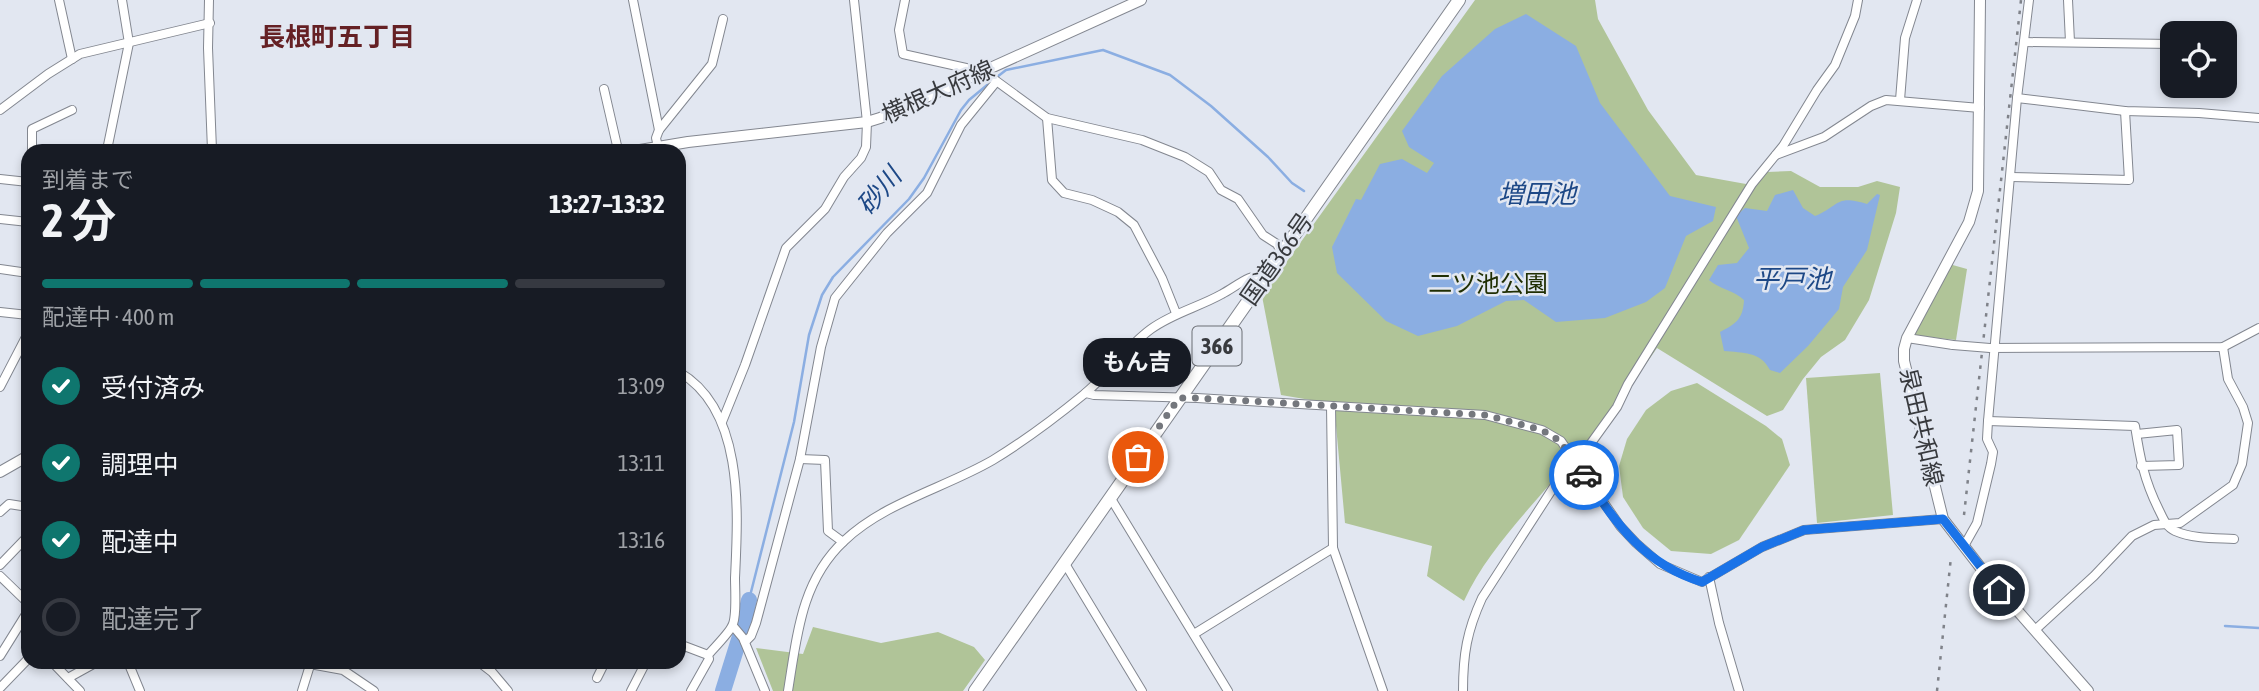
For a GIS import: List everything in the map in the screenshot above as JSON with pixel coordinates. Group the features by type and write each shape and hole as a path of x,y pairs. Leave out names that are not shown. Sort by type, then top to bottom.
{"highway":[{"name":"国道366号","path":"975,691 1459,0"}],"main road":[{"name":"横根大府線","path":"686,145 867,122 880,118 1141,0"},
{"name":"泉田共和線","path":"1980,0 1978,191 1969,222 1907,338 1904,361 1943,519 1995,586 2088,691"},
{"path":"0,472 21,460"}],"street":[{"path":"59,0 72,59"},
{"path":"108,144 129,43 122,0"},
{"path":"209,0 212,144"},
{"path":"634,0 659,130"},
{"path":"722,422 786,248 825,209 844,177 861,158 866,146 867,122 854,0"},
{"path":"905,0 899,30 903,54 984,72 1047,118 1142,140 1185,157 1209,172 1221,190 1238,199 1263,235 1277,244 1281,252"},
{"path":"1464,691 1463,658 1472,621 1482,597 1564,471 1574,460 1581,457 1617,407 1628,384 1717,237 1783,146 1835,65 1855,16 1858,0"},
{"path":"1900,100 1905,38 1917,0"},
{"path":"1964,546 1977,523 1992,464 1993,452 1987,439 1992,348 2029,0"},
{"path":"2068,0 2070,42"},
{"path":"653,144 659,130 712,64 723,19"},
{"path":"0,110 80,54 210,23"},
{"path":"2024,43 2160,44"},
{"path":"744,640 751,636 756,622 800,459 821,347 835,298 887,233 927,193 961,125 996,82"},
{"path":"604,89 617,144"},
{"path":"2017,98 2125,111 2259,118"},
{"path":"1773,157 1824,137 1871,106 1886,100 1980,108"},
{"path":"32,144 32,129 72,110"},
{"path":"2011,177 2129,180 2125,111"},
{"path":"1047,118 1052,180 1064,193 1092,200 1118,212 1134,225 1162,278 1176,313"},
{"path":"0,179 21,181"},
{"path":"0,219 21,221"},
{"path":"0,269 21,272"},
{"path":"788,691 806,598 814,578 843,541 875,518 992,461 1032,434 1086,393 1132,344 1176,313 1210,300 1255,276 1265,276"},
{"path":"0,312 21,314"},
{"path":"1907,338 1992,348 2223,347 2259,328"},
{"path":"0,387 21,346"},
{"path":"2035,630 2094,576 2132,536 2154,525 2180,523 2233,485 2242,464 2248,423 2228,379 2223,347"},
{"path":"686,377 698,385 710,400 722,422 738,502 733,626 708,655 709,659 691,691"},
{"path":"1086,393 1485,415 1542,430 1560,441 1620,526 1660,564 1702,582 1762,547 1804,530 1943,519"},
{"path":"1331,406 1333,548 1383,691"},
{"path":"1988,421 2135,426 2141,467 2148,488 2172,530 2200,538 2234,539"},
{"path":"2137,434 2177,430 2179,465 2141,467"},
{"path":"800,459 825,460 828,531 843,541"},
{"path":"1110,497 1228,691"},
{"path":"0,512 9,504 21,506"},
{"path":"0,565 21,543"},
{"path":"1194,634 1333,548"},
{"path":"1064,562 1142,691"},
{"path":"0,576 21,596"},
{"path":"1709,578 1739,691"},
{"path":"0,656 21,622"},
{"path":"733,626 744,640 765,691"},
{"path":"686,647 708,655"},
{"path":"0,688 21,666"},
{"path":"59,669 80,691"},
{"path":"68,678 84,669"},
{"path":"131,669 139,691"},
{"path":"302,691 309,669"},
{"path":"338,669 362,687 374,691"},
{"path":"488,669 508,691"},
{"path":"597,678 602,669"},
{"path":"631,691 642,669"}],"green space":[{"name":"二ツ池公園","path":"1475,0 1595,0 1598,19 1648,110 1696,175 1746,184 1767,172 1791,171 1820,187 1858,187 1877,181 1900,187 1896,213 1869,300 1845,340 1821,357 1783,410 1767,416 1657,348 1583,455 1573,453 1566,465 1497,547 1464,601 1427,576 1432,546 1345,523 1334,404 1281,395 1262,296"},
{"path":"1949,264 1967,269 1956,340 1911,335"},
{"path":"1880,373 1893,515 1817,523 1806,378"},
{"path":"1697,383 1782,439 1790,465 1739,540 1711,554 1671,551 1643,528 1623,497 1619,466 1627,439 1646,410 1671,391"},
{"path":"813,627 881,643 938,632 974,647 985,660 963,691 773,691 756,648 803,654"}],"water":[{"name":"増田池","path":"1526,14 1576,46 1600,103 1670,196 1716,207 1713,221 1686,236 1665,288 1646,302 1605,318 1556,322 1524,300 1506,301 1457,326 1418,336 1386,321 1337,273 1332,247 1356,199 1361,200 1380,164 1402,159 1427,173 1434,163 1409,147 1402,131 1442,76 1495,29"},
{"name":"平戸池","path":"1793,190 1803,208 1815,216 1838,202 1849,200 1867,204 1877,194 1880,195 1867,250 1843,287 1839,309 1808,346 1780,373 1770,370 1756,356 1724,351 1720,332 1738,320 1744,300 1709,280 1718,265 1737,263 1749,248 1736,216 1745,208 1767,211 1775,195"}],"waterway":[{"name":"砂川","path":"997,77 1006,70 1103,50 1170,75 1211,106 1268,157 1292,183 1304,191"},
{"name":"砂川","path":"749,600 794,422 809,335 822,295 833,277 909,199 924,178 961,110 992,81"},
{"name":"砂川","path":"723,691 749,600"},
{"path":"2225,626 2259,628"}],"railway":[{"path":"1964,515 2021,0"},
{"path":"1937,691 1951,557"}],"way so far":[{"path":"1138,457 1179,398 1197,398 1485,415 1542,430 1560,441 1584,475"}],"place":[{"name":"もん吉","path":"1138,457"}],"district":[{"name":"長根町五丁目","path":"337,37"}],"route":[{"path":"1584,475 1620,526 1636,543 1660,564 1702,582 1762,547 1804,530 1943,519 1999,590"}]}
